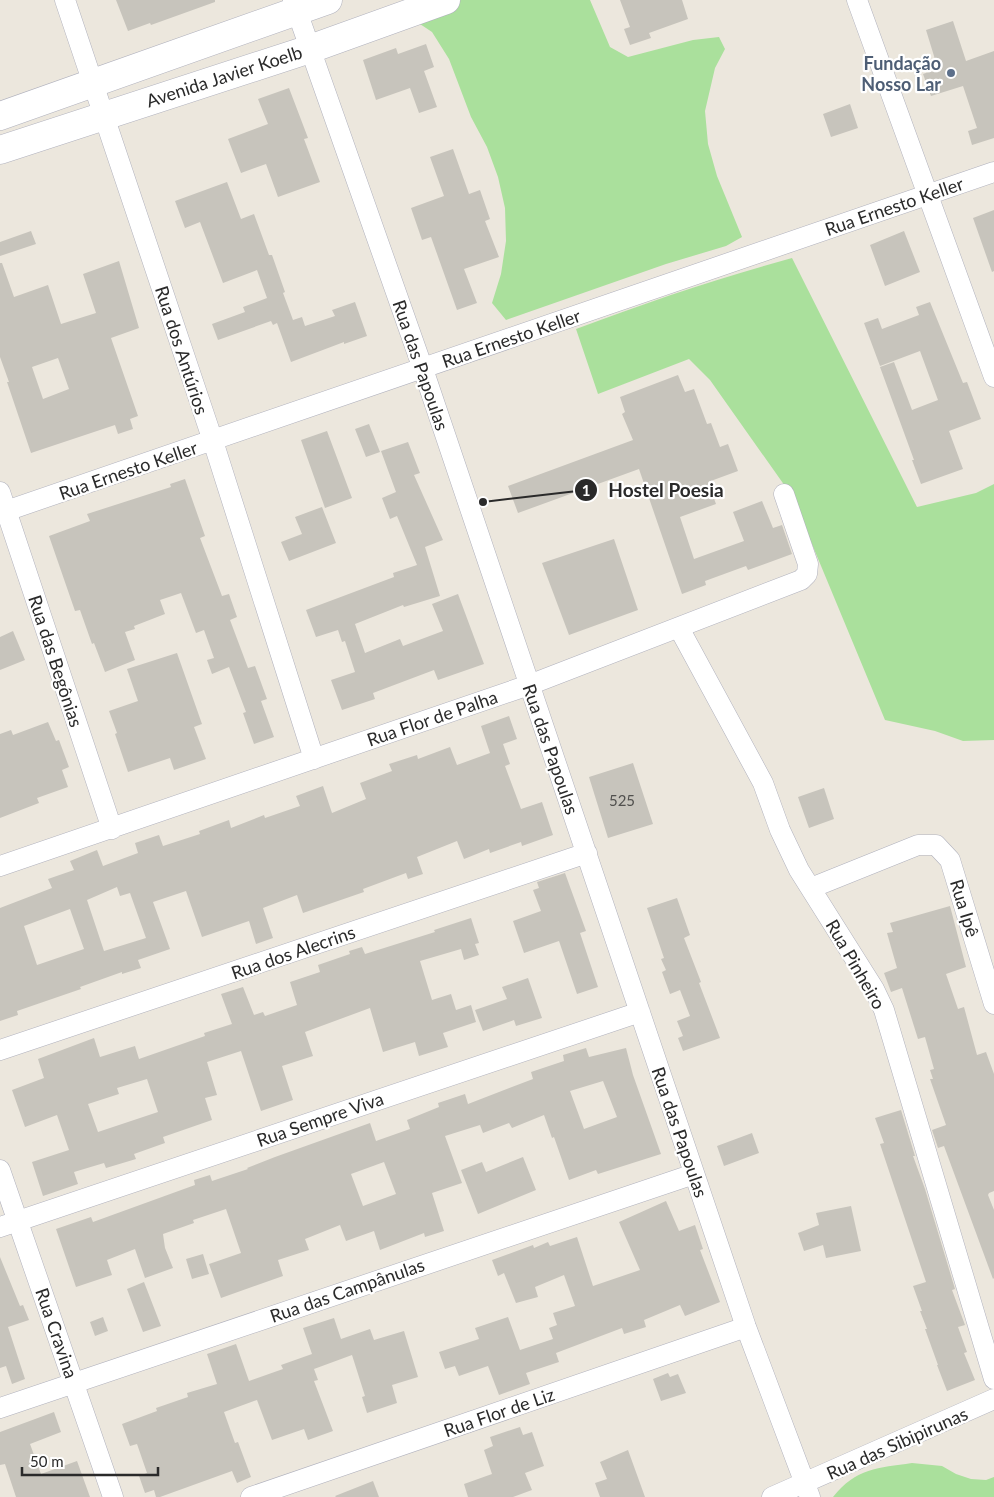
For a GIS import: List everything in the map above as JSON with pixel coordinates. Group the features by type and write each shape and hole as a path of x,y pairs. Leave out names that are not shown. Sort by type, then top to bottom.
{"street":[{"name":"Rua dos Antúrios","path":"65,0 212,441 314,759"},
{"name":"Avenida Javier Koelb","path":"0,116 93,83 295,5 328,0"},
{"name":"Avenida Javier Koelb","path":"0,150 310,49 446,0"},
{"path":"857,0 994,377"},
{"name":"Rua das Papoulas","path":"295,5 423,369 746,1327 807,1490"},
{"name":"Rua Ernesto Keller","path":"2,505 212,441 994,172"},
{"name":"Rua Flor de Palha","path":"0,866 529,685 801,580 807,574 808,564 784,494"},
{"name":"Rua das Begônias","path":"2,505 112,829"},
{"name":"Rua Pinheiro","path":"679,628 762,783 780,830 799,870 874,989 884,1010 994,1379"},
{"name":"Rua Ipê","path":"810,888 918,845 936,845 950,860 994,1004"},
{"name":"Rua dos Alecrins","path":"0,1050 587,853"},
{"name":"Rua Sempre Viva","path":"9,1224 640,1012"},
{"name":"Rua Cravina","path":"0,1170 9,1224 75,1382 113,1497"},
{"name":"Rua das Campânulas","path":"0,1408 694,1174"},
{"name":"Rua Flor de Liz","path":"252,1497 746,1327"},
{"name":"Rua das Sibipirunas","path":"772,1497 807,1490 994,1399"}],"green space":[{"path":"461,0 590,0 610,47 628,57 693,40 719,37 725,49 715,68 705,111 708,144 717,176 742,237 726,246 666,264 506,320 492,303 501,274 506,241 505,208 498,177 487,147 471,117 449,59 432,32 417,22 418,14"},
{"path":"792,258 917,507 976,493 994,484 994,740 963,741 935,731 885,720 792,496 710,380 689,359 598,394 576,329 683,291"},
{"path":"912,1463 942,1466 956,1474 971,1479 986,1480 994,1477 994,1497 833,1497 850,1480 868,1471"}],"building":[{"path":"116,0 215,0 215,2 151,25 150,23 128,31"},
{"path":"620,0 682,0 688,19 649,33 651,38 630,45 624,29 630,27"},
{"path":"953,21 966,61 994,51 994,138 972,145 968,131 977,128 963,86 931,96 923,74 938,69 926,30"},
{"path":"426,44 434,67 424,71 437,107 419,113 410,88 376,100 363,60 396,48 398,54"},
{"path":"289,88 308,138 304,139 320,182 278,197 266,164 241,173 228,139 268,124 258,99"},
{"path":"850,104 858,128 831,137 823,114"},
{"path":"453,149 469,194 480,190 490,219 485,221 499,257 464,269 477,303 457,310 431,237 422,240 411,208 444,196 430,157"},
{"path":"227,182 241,219 254,214 269,255 272,255 293,320 302,317 305,326 335,316 332,310 355,302 367,336 344,344 344,342 291,362 277,323 273,325 271,321 218,340 212,324 245,312 243,307 267,298 257,270 223,283 200,222 185,228 175,201"},
{"path":"994,210 994,271 992,272 973,218"},
{"path":"31,231 36,244 0,256 0,242"},
{"path":"904,231 920,272 885,286 870,245"},
{"path":"119,261 139,328 111,338 138,416 130,419 133,429 118,434 115,425 31,453 0,357 0,263 2,263 14,297 48,285 61,324 96,313 83,274","holes":["58,358 69,389 43,399 32,367"]},
{"path":"930,302 963,383 967,382 981,419 949,431 963,469 921,484 880,367 894,362 912,410 938,400 920,351 880,366 864,323 878,318 882,329 919,315 916,307"},
{"path":"678,375 685,392 694,389 707,424 711,423 720,447 728,444 738,471 708,482 716,504 680,517 694,559 744,541 733,512 762,501 773,528 782,525 792,554 748,570 746,566 705,581 706,585 682,594 639,469 518,513 508,486 633,440 622,414 625,412 620,397"},
{"path":"369,424 380,452 366,457 355,429"},
{"path":"327,431 352,498 325,508 301,440"},
{"path":"408,442 420,473 414,475 443,540 425,547 440,596 404,607 403,605 355,624 365,653 400,639 403,646 443,631 432,604 458,594 484,664 438,680 434,670 373,693 375,699 342,710 331,680 355,672 345,641 342,642 338,630 316,637 306,610 394,577 393,573 417,565 397,516 390,519 382,498 396,492 381,451"},
{"path":"185,479 205,536 200,538 222,596 229,594 237,617 230,620 248,668 255,666 267,699 261,701 274,737 254,744 243,713 246,712 229,667 212,674 207,660 214,658 204,630 196,633 181,593 160,600 165,614 134,626 135,629 125,632 135,660 105,672 94,643 92,644 80,610 75,611 49,536 90,521 87,514 171,487 170,484"},
{"path":"322,507 336,543 289,561 281,542 302,534 295,517"},
{"path":"614,539 638,610 569,635 542,563"},
{"path":"13,631 25,660 0,670 0,637"},
{"path":"177,653 202,724 194,727 206,759 174,770 170,758 128,772 109,711 138,701 127,669"},
{"path":"509,716 517,739 503,744 510,764 505,766 521,809 542,802 553,835 522,846 521,842 490,853 489,849 464,859 457,841 417,857 423,874 408,879 406,873 363,889 364,892 303,913 297,895 263,908 273,938 256,944 249,921 202,937 186,891 153,902 170,949 138,960 141,968 122,974 122,972 80,987 81,989 17,1011 18,1015 0,1021 0,908 52,888 48,879 74,870 70,861 97,850 103,866 138,853 135,843 159,835 163,846 200,834 199,831 229,820 231,828 264,815 265,818 300,806 296,796 323,786 332,813 366,799 360,783 392,771 389,764 417,755 418,759 450,747 457,765 490,753 481,726","holes":["117,887 120,896 130,893 146,938 104,951 87,900","70,909 84,949 37,965 24,926"]},
{"path":"48,722 56,741 59,740 69,767 62,770 68,787 37,798 39,803 0,818 0,734 11,730 13,735"},
{"path":"633,763 653,824 608,838 589,777"},
{"path":"824,788 834,819 809,828 798,797"},
{"path":"565,873 586,931 580,933 598,987 577,994 559,941 524,953 513,921 541,911 533,890 539,888 537,882"},
{"path":"677,898 690,935 684,938 720,1038 683,1051 678,1038 683,1036 677,1021 690,1016 680,990 670,994 662,972 666,970 661,959 664,958 647,908"},
{"path":"950,906 966,967 946,974 958,1009 964,1007 977,1055 986,1052 994,1074 994,1191 988,1195 994,1210 993,1279 944,1146 938,1148 932,1130 946,1125 930,1079 933,1079 930,1070 934,1069 925,1037 918,1039 902,988 891,992 884,973 897,968 887,933 893,932 890,923"},
{"path":"471,918 479,943 475,944 479,955 464,960 461,949 420,961 432,1000 451,994 456,1010 471,1005 476,1022 443,1033 448,1047 419,1056 415,1042 383,1052 370,1008 305,1032 313,1056 282,1066 293,1100 261,1111 241,1051 207,1062 217,1095 205,1098 212,1120 163,1137 165,1143 134,1154 136,1159 106,1168 104,1163 74,1172 78,1184 43,1196 32,1162 69,1150 57,1115 25,1127 12,1090 44,1078 38,1059 94,1038 100,1057 135,1046 139,1059 205,1036 204,1033 232,1024 221,994 243,987 254,1015 263,1012 265,1016 297,1005 290,982 320,972 318,965 350,954 349,951 362,947 365,954 435,932 434,930","holes":["147,1079 158,1112 98,1132 88,1104 119,1094 117,1088"]},
{"path":"528,978 542,1018 516,1026 514,1020 483,1031 475,1010 507,999 502,987"},
{"path":"586,1048 589,1057 626,1048 633,1075 661,1154 598,1174 596,1170 569,1180 544,1115 512,1128 509,1123 483,1133 480,1125 445,1136 462,1183 432,1193 444,1231 425,1237 424,1233 380,1250 374,1231 346,1241 340,1225 305,1239 309,1250 278,1260 283,1276 221,1298 209,1264 241,1253 226,1209 193,1220 194,1223 163,1234 165,1248 173,1268 145,1278 135,1249 107,1260 112,1275 76,1287 56,1229 91,1217 93,1222 195,1185 194,1180 210,1175 212,1181 370,1123 376,1141 410,1129 407,1120 439,1107 438,1103 465,1094 468,1104 533,1079 531,1072 564,1061 563,1055","holes":["603,1081 617,1117 584,1129 570,1091","384,1162 396,1194 363,1206 351,1174"]},
{"path":"901,1110 915,1156 913,1156 925,1189 955,1289 952,1290 965,1325 958,1327 967,1352 964,1353 975,1380 947,1391 925,1329 927,1329 913,1286 926,1282 880,1144 884,1143 875,1118"},
{"path":"752,1133 759,1153 724,1166 717,1146"},
{"path":"523,1157 536,1190 478,1214 461,1170 482,1162 486,1172"},
{"path":"666,1201 679,1231 695,1225 703,1249 700,1250 720,1302 685,1316 680,1305 644,1320 646,1327 624,1334 622,1328 556,1353 559,1362 526,1373 530,1384 499,1395 488,1366 459,1376 455,1366 445,1369 439,1352 479,1339 475,1328 508,1317 520,1350 553,1339 549,1328 557,1325 553,1313 575,1306 564,1275 535,1287 538,1297 516,1303 504,1273 498,1276 492,1260 533,1245 534,1248 548,1242 550,1246 577,1237 593,1286 640,1270 619,1222"},
{"path":"851,1206 861,1251 826,1258 823,1245 804,1251 798,1233 819,1225 816,1213"},
{"path":"203,1254 209,1274 192,1279 186,1259"},
{"path":"0,1257 20,1306 23,1305 29,1320 8,1327 25,1379 12,1384 6,1366 0,1368"},
{"path":"144,1282 161,1326 143,1332 127,1289"},
{"path":"103,1317 108,1331 95,1336 90,1322"},
{"path":"334,1318 341,1339 370,1329 374,1340 404,1331 418,1377 392,1385 397,1403 367,1413 362,1397 365,1396 352,1355 314,1369 318,1380 314,1381 333,1431 308,1440 304,1429 272,1440 257,1400 224,1412 235,1443 238,1442 251,1477 237,1483 232,1471 160,1497 156,1497 154,1490 145,1493 139,1476 147,1473 137,1444 130,1446 122,1424 157,1411 156,1408 188,1397 187,1393 217,1384 207,1354 236,1344 249,1381 283,1369 281,1365 312,1354 303,1328"},
{"path":"668,1373 670,1377 678,1374 686,1393 661,1401 653,1379"},
{"path":"54,1412 61,1432 30,1444 41,1474 77,1461 90,1497 16,1497 5,1464 0,1465 0,1432"},
{"path":"520,1427 523,1435 532,1432 544,1466 525,1473 532,1490 513,1497 468,1497 464,1484 492,1474 484,1450 493,1446 490,1437"},
{"path":"628,1450 645,1497 600,1497 595,1483 607,1479 600,1462"},
{"path":"373,1481 379,1497 335,1496"}],"place":[{"name":"Fundação Nosso Lar","path":"951,73"},
{"name":"Hostel Poesia","path":"483,502"}]}
